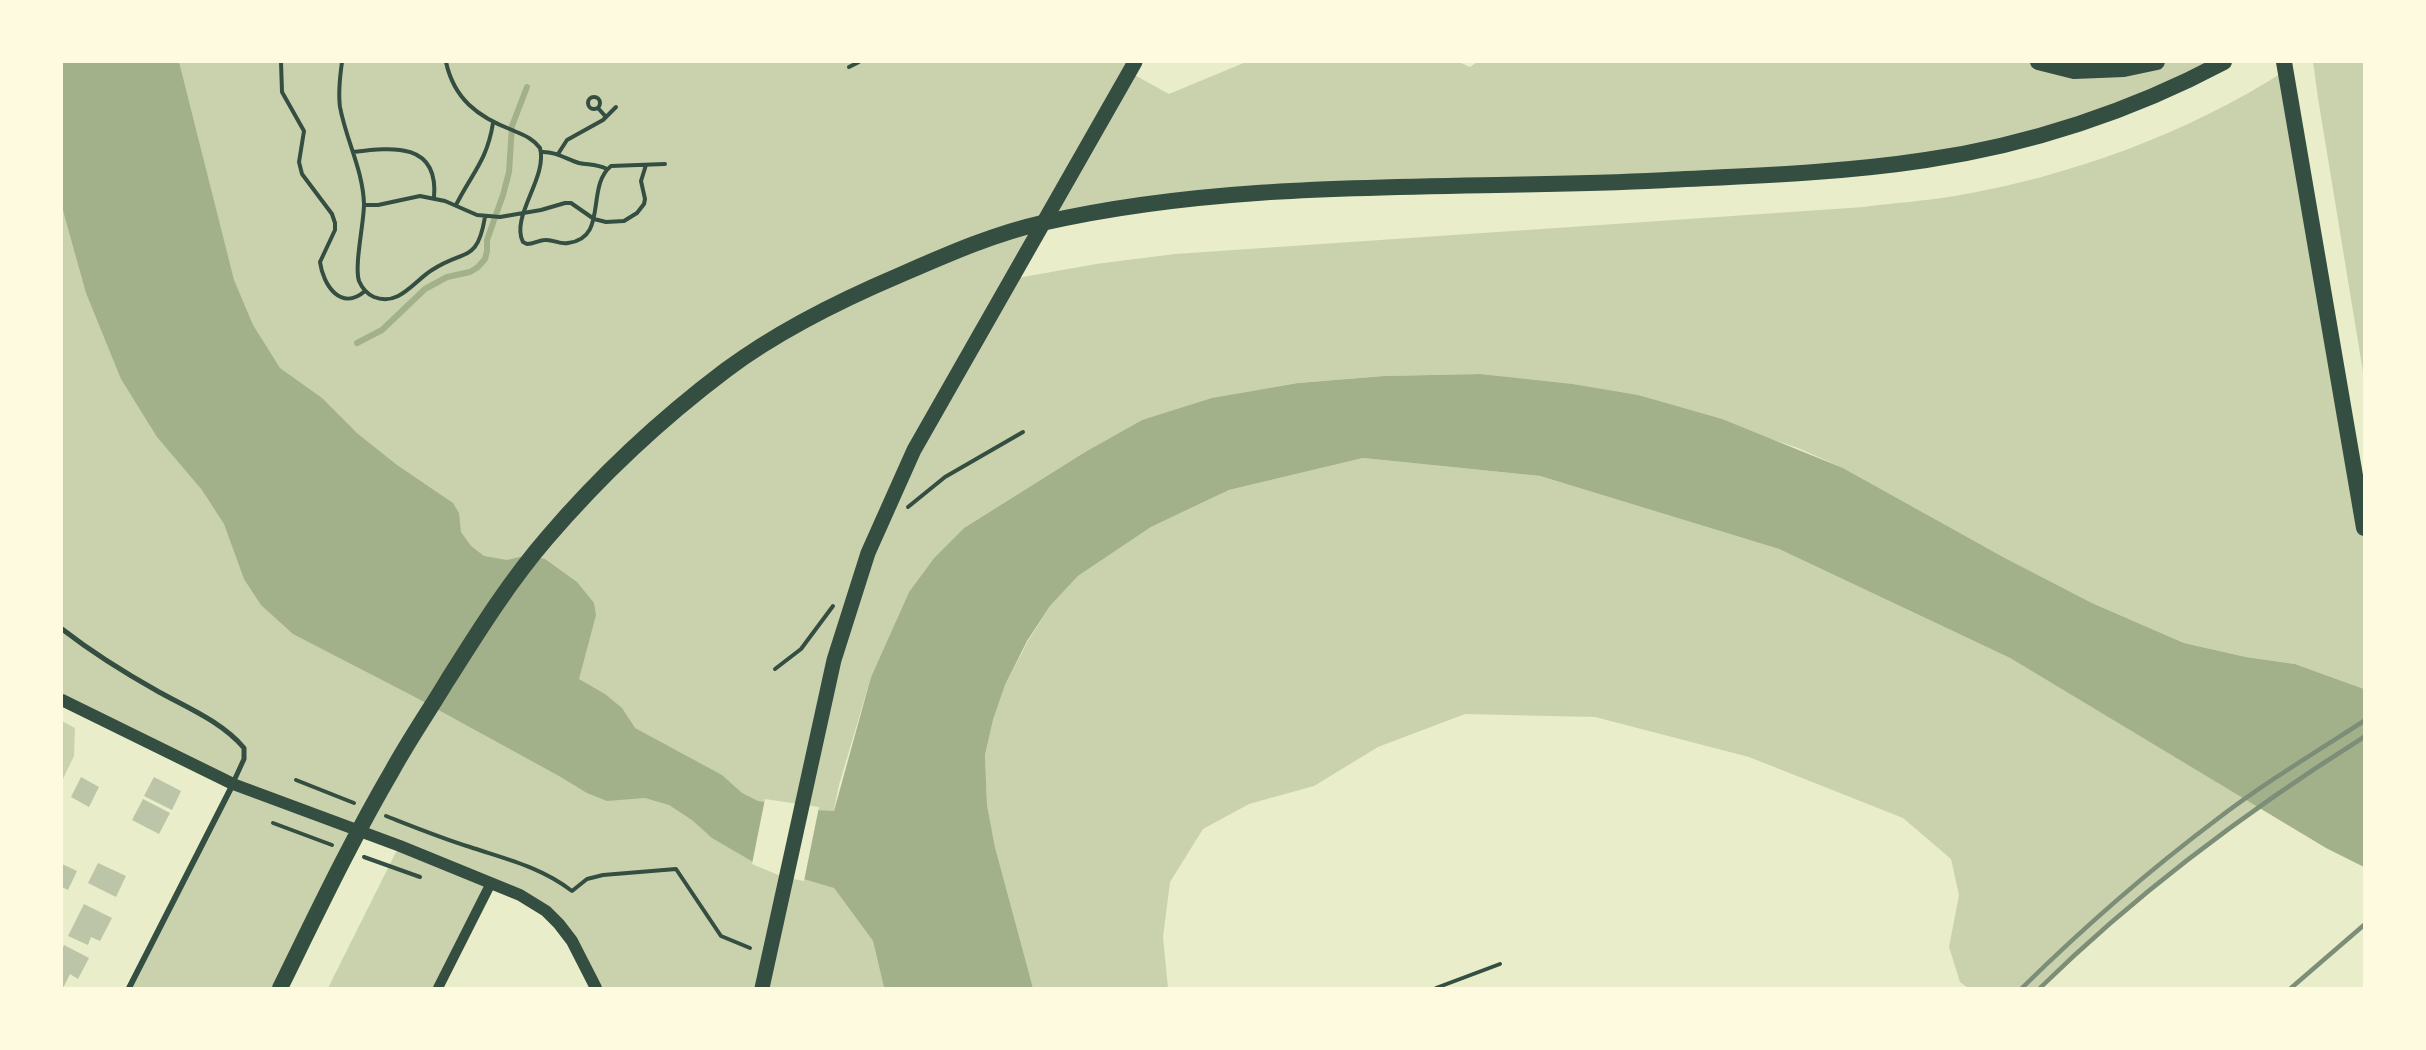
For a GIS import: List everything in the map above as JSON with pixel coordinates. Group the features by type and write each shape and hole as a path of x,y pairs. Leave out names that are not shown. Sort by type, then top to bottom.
{"highway":[{"path":"2038,62 2074,71 2124,69 2157,62"},
{"path":"279,988 340,865 393,769 489,615 546,539 650,432 729,368 808,319 879,284 972,245 1037,224 1098,212 1196,199 1416,186 1578,184 1790,174 1931,160 2039,136 2175,88 2224,62"},
{"path":"2284,62 2364,528"}],"main road":[{"path":"762,988 834,660 868,553 914,450 1135,62"},
{"path":"62,700 233,784 430,858 520,895 537,905 560,924 572,941 596,988"}],"street":[{"path":"62,629 111,664 212,721 236,737 244,748 244,759 233,784 129,988"},
{"path":"438,988 492,883"}],"path":[{"path":"281,62 282,92 304,131 299,162 302,174 332,214 336,224 336,230 320,262 324,278 332,291 342,297 351,298 365,291"},
{"path":"342,62 340,105 359,171 364,205 359,280 365,291 373,297 386,300 398,297 443,262 471,252 481,239 485,217"},
{"path":"447,62 449,75 461,98 478,115 521,134 536,143 541,152 541,167 525,211 520,233 523,242 527,244 548,239 566,244 583,240 594,219 599,184 607,169 617,165 665,164"},
{"path":"849,67 859,62"},
{"path":"558,154 567,140 606,117 616,107"},
{"path":"598,108 606,117"},
{"path":"456,205 477,171 486,151 493,123"},
{"path":"353,152 398,149 414,154 432,168 435,175 434,198"},
{"path":"541,152 558,154 607,169"},
{"path":"364,205 378,205 420,196 456,205 485,217 500,217 541,210 565,202 571,203 594,219 606,222 624,221 637,213 645,199 641,181 646,165"},
{"path":"440,837 534,867 558,880 572,891 587,879 603,875 676,869 721,936 750,948"},
{"path":"1436,988 1500,964"}],"shaded area":[{"path":"62,62 1135,62 1129,72 1169,94 1246,62 1459,62 1470,67 1477,62 2224,62 2175,88 1931,160 1305,191 1043,223 1012,279 1096,264 1175,254 1864,207 1955,196 2042,177 2126,150 2208,114 2285,71 2364,528 2364,689 2295,664 2246,657 2184,643 2092,603 2005,558 1843,468 1798,448 1638,395 1480,374 1384,376 1298,383 1241,393 1142,420 1085,452 964,528 934,558 909,592 871,677 839,785 827,845 834,888 873,941 884,988 596,988 559,924 492,883 438,988 328,988 399,846 359,831 280,988 129,988 233,784 62,700"},
{"path":"62,62 179,62 234,280 253,325 280,368 322,398 358,434 397,465 453,503 459,513 461,532 471,546 484,556 507,560 528,555 545,559 577,582 594,603 596,615 579,679 605,694 622,708 635,728 722,775 742,793 758,801 834,811 871,677 909,592 934,558 964,528 1085,452 1142,420 1212,398 1298,383 1384,376 1480,374 1572,384 1638,395 1722,419 1843,468 2005,558 2092,603 2184,643 2246,657 2295,664 2364,689 2364,867 2326,848 2010,658 1779,549 1540,476 1363,458 1229,490 1151,527 1078,576 1050,606 1027,641 1005,685 993,720 985,755 987,805 995,847 1033,988 884,988 873,941 834,888 760,866 712,838 692,820 669,805 645,798 607,801 587,793 413,696 293,634 261,605 244,579 224,524 202,490 157,437 121,379 86,293 62,207"},
{"path":"2313,62 2364,62 2364,378 2318,98"},
{"path":"1363,458 1540,476 1779,549 2010,658 2260,808 2143,896 2041,988 1968,988 1960,982 1949,947 1959,895 1951,859 1903,818 1749,757 1595,717 1465,714 1378,747 1314,786 1249,804 1203,829 1170,882 1163,937 1168,988 1033,988 995,847 987,805 985,755 993,720 1005,685 1028,641 1050,606 1078,576 1151,527 1229,490"},
{"path":"62,721 75,728 74,756 62,781"}],"pier":[{"path":"765,799 819,807 804,881 783,877 752,864"}],"building":[{"path":"81,777 99,787 89,807 71,797"},
{"path":"154,777 181,791 172,810 144,796"},
{"path":"143,799 170,813 159,834 132,820"},
{"path":"98,863 126,876 116,897 88,883"},
{"path":"62,864 77,871 68,890 62,887"},
{"path":"84,904 112,918 100,941 91,937 88,945 68,936"},
{"path":"64,945 89,958 78,979 70,974 63,988 62,950"}],"waterway":[{"path":"357,343 382,330 425,289 447,277 470,272 485,259 487,240 509,172 512,126 527,87"}],"railway":[{"path":"2022,988 2116,901 2190,840 2252,794 2364,721"},
{"path":"2040,988 2155,885 2278,793 2364,737"},
{"path":"2291,988 2364,925"}]}
